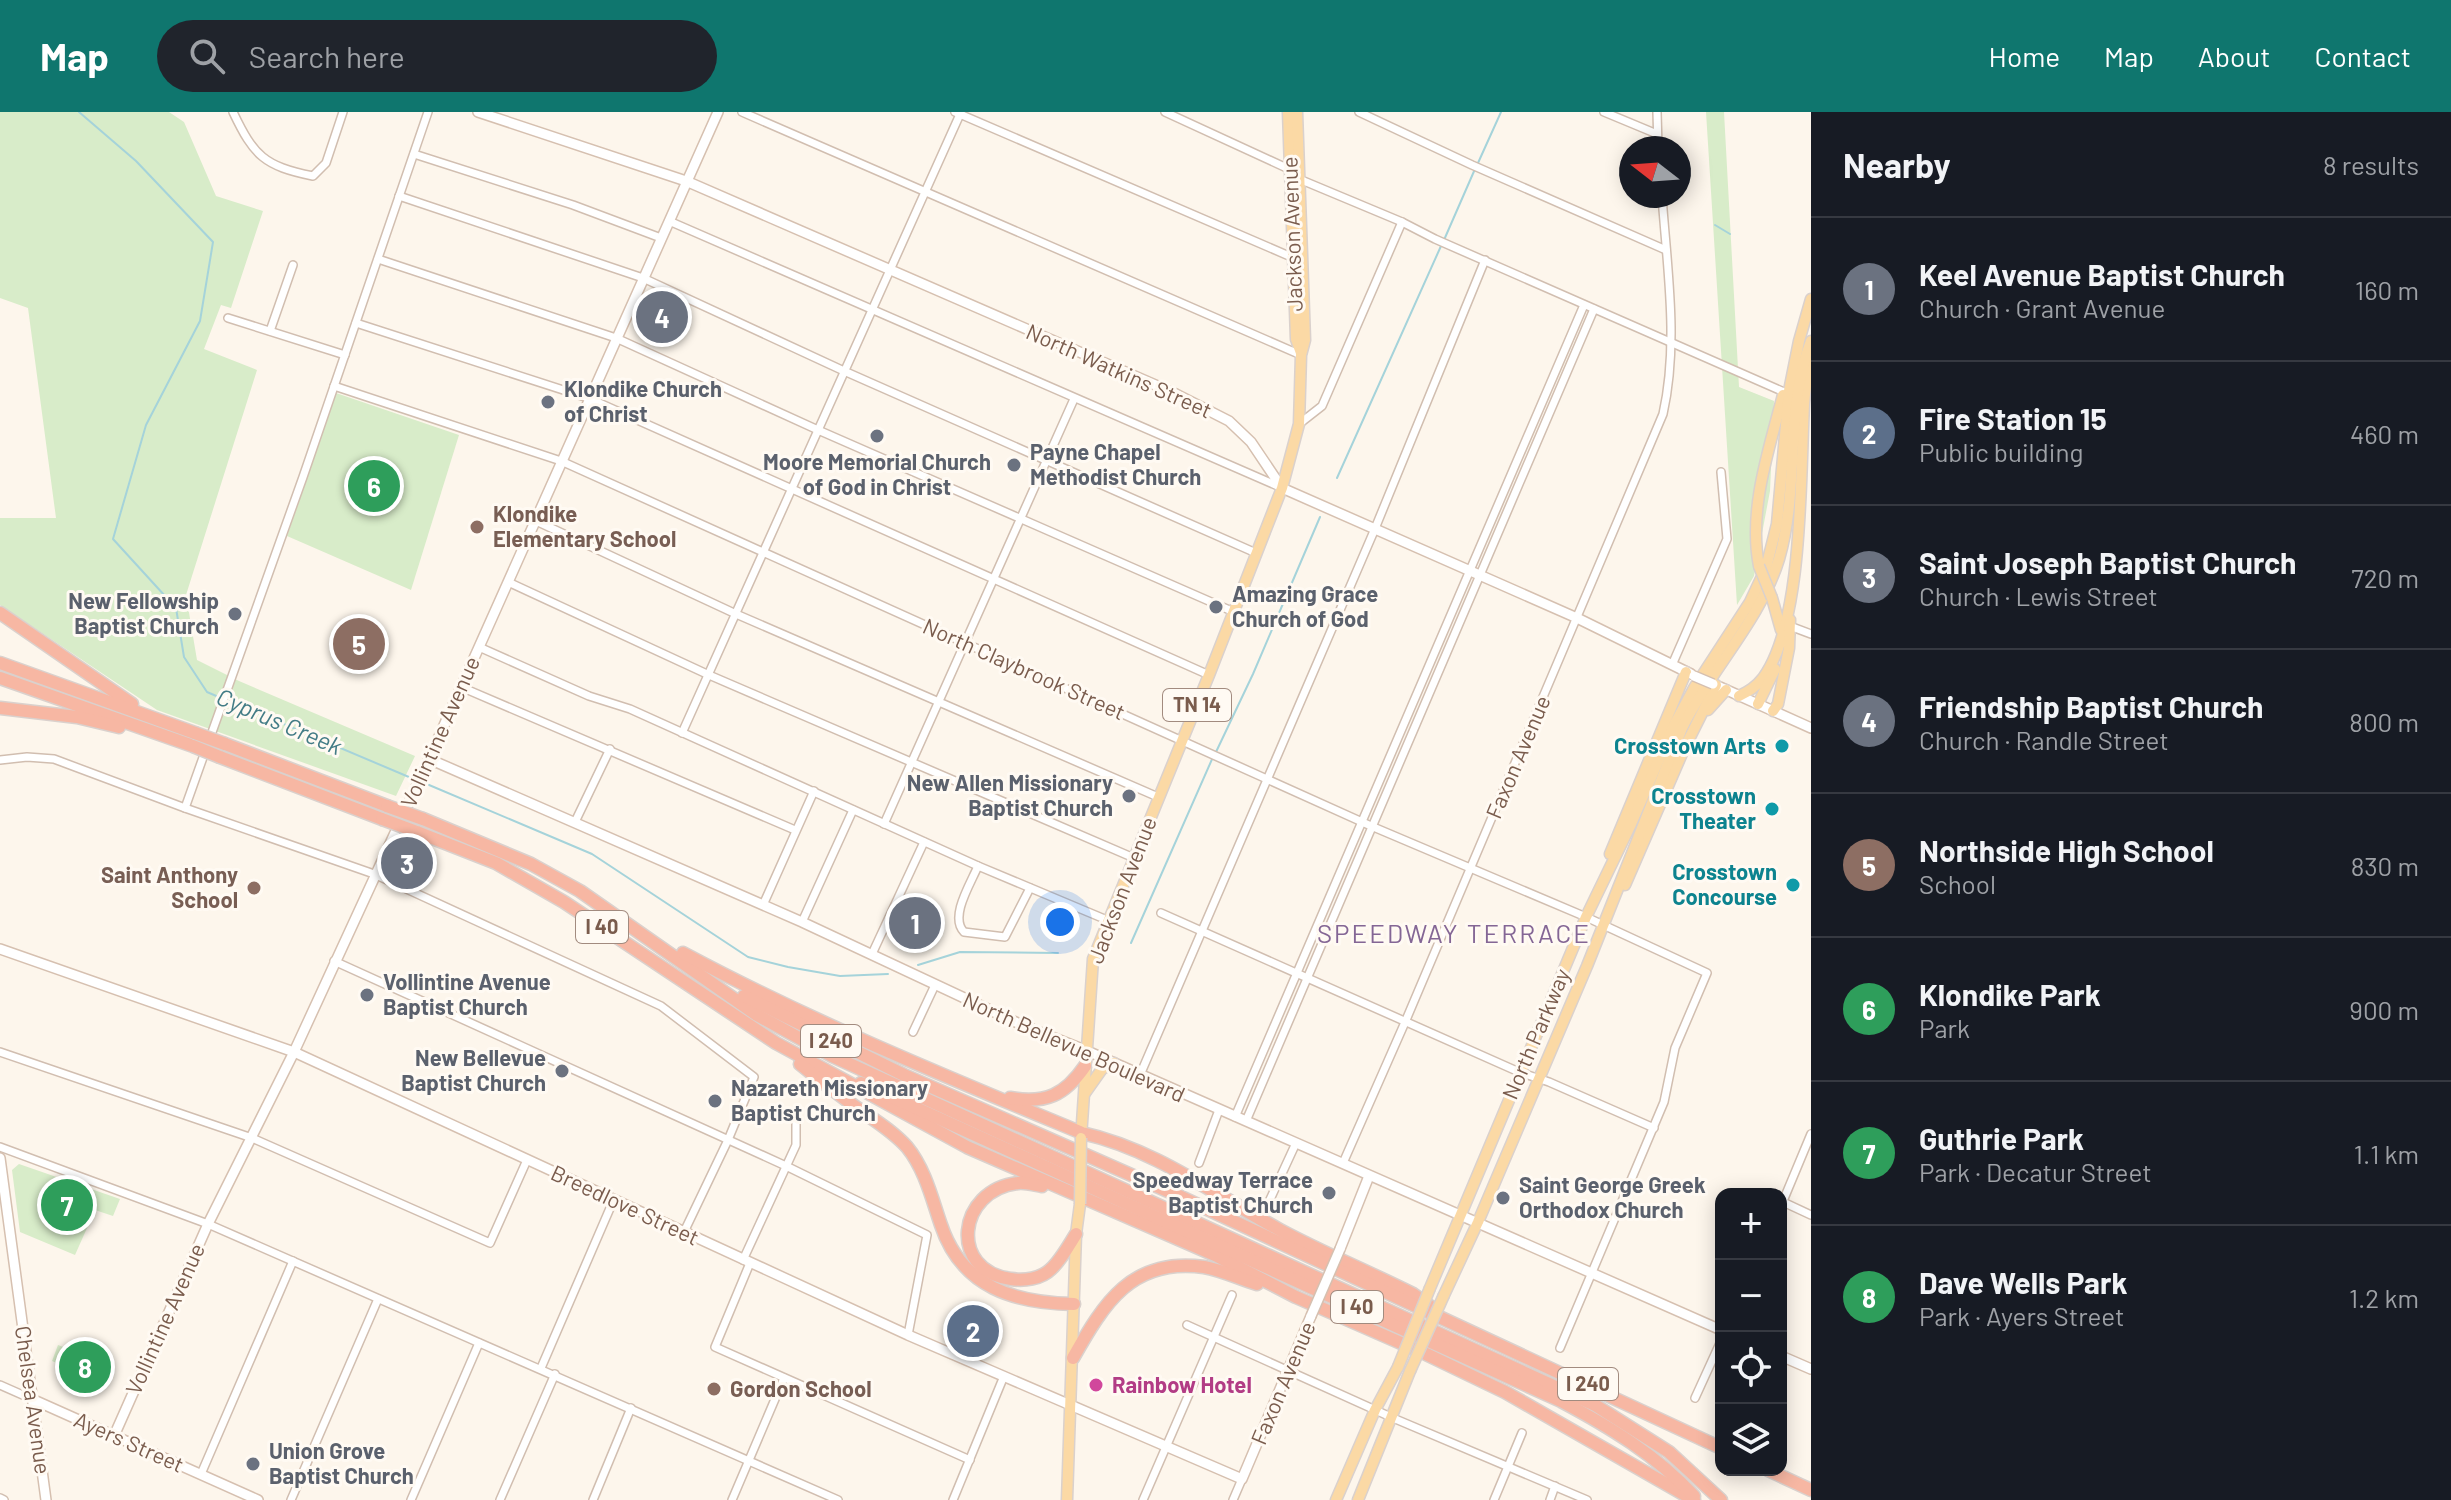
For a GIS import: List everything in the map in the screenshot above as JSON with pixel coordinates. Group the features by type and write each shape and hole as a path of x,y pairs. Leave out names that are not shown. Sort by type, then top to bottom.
{"highway":[{"path":"0,613 144,713"},
{"name":"I 40","path":"0,663 144,713 194,740 423,819 531,864 580,891 639,930 757,1015 832,1056 1595,1405 1687,1465 1721,1500"},
{"name":"I 40","path":"0,678 176,740 194,740"},
{"path":"0,708 77,717 176,740"},
{"name":"I 40","path":"222,750 382,819 496,863 564,902 788,1051 1551,1395 1635,1444 1668,1470 1696,1500"},
{"path":"639,930 758,993 1082,1135 1111,1139 1151,1156 1280,1230 1413,1294 1454,1322"},
{"name":"I 240","path":"656,942 753,1002 904,1075 1165,1189 1715,1445"},
{"path":"776,1043 907,1147 923,1173 943,1231 969,1270 990,1288 1021,1299 1074,1304"},
{"name":"I 240","path":"788,1051 967,1147 1215,1255 1296,1297 1505,1392 1696,1500"},
{"path":"976,1089 1014,1099 1053,1097 1071,1086 1085,1066"},
{"path":"1058,1189 1019,1182 994,1190 971,1212 967,1243 973,1256 994,1277 1024,1281 1050,1271 1076,1234"},
{"path":"1073,1358 1098,1313 1114,1294 1149,1272 1182,1266 1206,1267 1296,1297"},
{"path":"1781,1476 1811,1490"}],"main road":[{"name":"Jackson Avenue","path":"1067,1500 1076,1234 1093,959 1282,488 1299,424 1301,355 1305,340 1288,112"},
{"name":"Jackson Avenue","path":"1297,112 1297,259"},
{"name":"North Parkway","path":"1336,1500 1375,1410 1398,1367 1459,1214 1586,917 1683,708 1750,602 1766,568 1777,524 1786,418 1799,341 1811,299"},
{"path":"1773,711 1778,704 1785,628 1759,566 1755,545 1757,515 1762,478 1799,341"},
{"name":"North Parkway","path":"1358,1500 1410,1371 1478,1222 1604,926 1644,820 1691,710 1760,603 1776,567 1787,521 1800,378 1811,341"},
{"path":"1758,704 1778,660 1803,530 1811,348"},
{"path":"1739,696 1755,688 1764,678 1785,628"},
{"path":"1586,917 1618,833 1690,674"},
{"path":"1604,926 1684,749 1718,687"},
{"path":"1084,1095 1102,1069 1114,1063"}],"street":[{"path":"233,112 244,136 259,157 294,172 313,176 326,163 343,112"},
{"path":"185,808 428,112"},
{"name":"North Watkins Street","path":"478,112 686,181 1176,394 1229,421 1251,442 1282,488"},
{"name":"Vollintine Avenue","path":"114,1436 208,1224 294,1052 424,770 718,112"},
{"path":"742,112 1301,355"},
{"path":"1165,112 1290,169 1299,180 1402,222 1784,392"},
{"path":"1359,112 1666,250"},
{"path":"1604,112 1657,134 1657,112"},
{"path":"682,733 892,270 959,113 1297,259"},
{"path":"414,154 573,205 661,238"},
{"path":"399,196 643,278 844,371 1256,553"},
{"name":"Faxon Avenue","path":"1343,1163 1663,414 1669,388 1671,344 1663,208"},
{"path":"669,221 1577,618 1690,674 1811,728"},
{"path":"1299,424 1322,406 1402,222"},
{"path":"378,259 616,338 1234,612"},
{"path":"1140,1075 1374,531 1485,260"},
{"path":"270,331 293,265"},
{"path":"1246,1121 1423,705 1530,430 1584,305"},
{"path":"1235,1117 1413,701 1539,434 1594,309"},
{"path":"228,318 345,355"},
{"path":"356,323 588,398 1209,675"},
{"name":"North Claybrook Street","path":"334,386 561,461 1371,826 1586,917 1707,973 1675,1048 1664,1102 1654,1128"},
{"path":"884,824 1074,399"},
{"path":"1535,418 1544,422"},
{"path":"1530,430 1539,434"},
{"path":"1672,665 1727,539 1721,472"},
{"path":"536,521 736,614 1158,797"},
{"path":"508,582 709,675 1134,858"},
{"path":"1785,628 1811,634"},
{"path":"479,647 589,696 630,709 978,866 1107,920"},
{"path":"461,687 795,830"},
{"path":"1413,701 1423,705"},
{"path":"575,822 610,749"},
{"path":"0,760 27,757 54,759 374,874 661,1006 754,1077 684,1232"},
{"name":"North Bellevue Boulevard","path":"429,759 802,922 1022,1025 1715,1327"},
{"path":"763,905 814,791"},
{"path":"802,922 853,810"},
{"path":"872,954 924,842"},
{"path":"978,866 957,918 959,928 964,932 1005,937 1030,888"},
{"path":"1161,913 1519,1072 1654,1128 1560,1348"},
{"name":"Breedlove Street","path":"0,949 294,1052 908,1335 1242,1479"},
{"path":"334,961 786,1166 927,1235 908,1335"},
{"path":"913,1032 935,985"},
{"path":"0,1052 252,1138 490,1243 527,1160"},
{"path":"1199,1163 1219,1110"},
{"path":"796,1121 796,1145 715,1347 970,1460"},
{"path":"1787,1192 1811,1134"},
{"path":"1267,1206 1296,1143"},
{"path":"0,1147 208,1224 838,1500"},
{"name":"Chelsea Avenue","path":"0,1158 46,1500"},
{"name":"Faxon Avenue","path":"1233,1500 1369,1176"},
{"path":"541,1368 614,1199"},
{"path":"1787,1206 1811,1215"},
{"path":"0,1246 11,1250"},
{"path":"201,1474 293,1261"},
{"path":"1143,1500 1232,1295"},
{"path":"291,1500 378,1299"},
{"path":"1187,1325 1393,1418 1587,1500"},
{"path":"411,1500 479,1343"},
{"path":"1695,1398 1715,1354"},
{"path":"1787,1359 1811,1369"},
{"path":"500,1500 555,1374"},
{"path":"953,1500 1004,1376"},
{"path":"732,1500 784,1378"},
{"name":"Ayers Street","path":"0,1385 258,1500"},
{"path":"593,1500 631,1408"},
{"path":"1494,1500 1522,1433"},
{"path":"1550,1500 1555,1486"},
{"path":"815,1500 818,1491"}],"green space":[{"path":"0,112 169,112 184,122 216,196 263,211 231,308 221,305 204,349 257,370 186,595 197,660 415,756 396,796 157,710 0,605 0,518 56,518 28,308 0,298"},
{"path":"1706,112 1724,112 1739,387 1774,401 1770,491 1754,576 1737,605"},
{"path":"336,393 459,435 411,590 287,536"},
{"path":"19,1164 120,1199 113,1216 95,1210 75,1255 20,1232 12,1170"},
{"path":"58,1345 105,1363 95,1388 75,1380 78,1372 52,1361"}],"waterway":[{"name":"Cyprus Creek","path":"79,112 136,161 213,242 200,321 146,425 113,539 176,608 184,657 207,692 221,698"},
{"path":"1478,163 1501,112"},
{"path":"1444,240 1475,169"},
{"path":"1715,225 1730,234"},
{"path":"1337,478 1441,246"},
{"path":"1216,752 1320,517"},
{"name":"Cyprus Creek","path":"227,700 416,780"},
{"path":"1131,943 1213,757"},
{"name":"Cyprus Creek","path":"422,782 592,854 748,957 840,976 888,974"},
{"path":"918,965 960,952 1058,953"}],"place":[{"name":"Friendship Baptist Church","path":"662,317"},
{"name":"Klondike Church of Christ","path":"548,402"},
{"name":"Moore Memorial Church of God in Christ","path":"877,436"},
{"name":"Payne Chapel Methodist Church","path":"1014,465"},
{"name":"Klondike Park","path":"374,486"},
{"name":"Klondike Elementary School","path":"477,527"},
{"name":"Amazing Grace Church of God","path":"1216,607"},
{"name":"New Fellowship Baptist Church","path":"235,614"},
{"name":"Northside High School","path":"359,644"},
{"name":"Crosstown Arts","path":"1782,746"},
{"name":"New Allen Missionary Baptist Church","path":"1129,796"},
{"name":"Crosstown Theater","path":"1772,809"},
{"name":"Saint Joseph Baptist Church","path":"407,863"},
{"name":"Crosstown Concourse","path":"1793,885"},
{"name":"Saint Anthony School","path":"254,888"},
{"name":"Keel Avenue Baptist Church","path":"915,923"},
{"name":"Vollintine Avenue Baptist Church","path":"367,995"},
{"name":"New Bellevue Baptist Church","path":"562,1071"},
{"name":"Nazareth Missionary Baptist Church","path":"715,1101"},
{"name":"Speedway Terrace Baptist Church","path":"1329,1193"},
{"name":"Saint George Greek Orthodox Church","path":"1503,1198"},
{"name":"Guthrie Park","path":"67,1205"},
{"name":"Fire Station 15","path":"973,1331"},
{"name":"Dave Wells Park","path":"85,1367"},
{"name":"Rainbow Hotel","path":"1096,1385"},
{"name":"Gordon School","path":"714,1389"},
{"name":"Union Grove Baptist Church","path":"253,1464"}],"district":[{"name":"SPEEDWAY TERRACE","path":"1454,934"}]}
